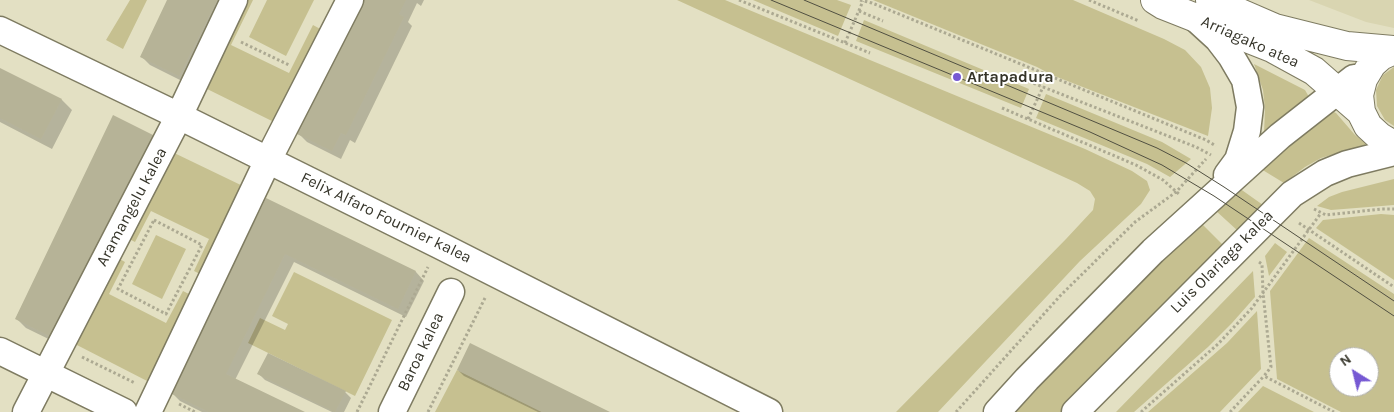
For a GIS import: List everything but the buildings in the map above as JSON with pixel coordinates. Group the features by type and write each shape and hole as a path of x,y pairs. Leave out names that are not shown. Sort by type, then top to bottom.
{"main road":[{"name":"Arriagako atea","path":"1156,0 1163,5 1202,9 1386,55"},
{"name":"Arriagako atea","path":"1202,9 1314,71 1362,112"},
{"path":"1386,55 1363,79 1360,95 1362,112 1368,126 1380,138 1394,145"}],"street":[{"name":"Aramangelu kalea","path":"26,412 180,116 234,0"},
{"path":"152,403 268,160 350,0"},
{"path":"1202,9 1218,39 1231,56 1244,80 1250,107 1247,132 1229,158 1202,206"},
{"name":"Felix Alfaro Fournier kalea","path":"0,30 180,116 769,412"},
{"path":"997,412 1146,258 1202,206 1280,136 1386,55"},
{"name":"Luis Olariaga kalea","path":"1075,412 1285,199 1325,173 1347,164 1394,152"},
{"name":"Baroa kalea","path":"392,412 451,292"},
{"path":"0,351 124,412"}],"path":[{"path":"739,0 870,53"},
{"path":"845,43 859,11 861,0 1197,136 1229,158"},
{"path":"859,11 884,21"},
{"path":"240,41 289,66 294,57"},
{"path":"1015,76 1196,147 1210,155 1229,158"},
{"path":"1028,119 1043,87"},
{"path":"1002,108 1136,165 1163,180 1176,192 1202,206"},
{"path":"1219,139 1229,158"},
{"path":"1210,155 1229,158"},
{"path":"956,412 1060,296 1135,222 1176,192 1210,155"},
{"path":"1285,199 1326,215 1382,209 1394,210"},
{"path":"1285,199 1309,230 1394,287"},
{"path":"1141,412 1218,344 1252,308 1321,213"},
{"path":"154,220 202,245 166,314 118,289 154,220"},
{"path":"357,412 439,245"},
{"path":"1230,412 1271,367 1263,293 1262,264 1238,247"},
{"path":"428,412 497,274"},
{"path":"59,346 152,403 195,412"},
{"path":"1264,376 1334,412"}],"shaded area":[{"path":"130,0 147,0 123,49 106,40"},
{"path":"242,0 253,0 231,45 289,73 313,25 324,31 278,124 199,85"},
{"path":"267,0 314,0 286,56 249,37"},
{"path":"677,0 725,0 1085,149 1132,171 1147,181 1150,190 1141,204 1080,261 938,412 896,412 1066,239 1093,210 1095,199 1090,191 1077,183"},
{"path":"753,0 837,0 851,5 838,36"},
{"path":"873,0 1073,0 1185,50 1201,67 1210,88 1212,108 1208,136 1052,75 1037,67"},
{"path":"1309,0 1394,0 1394,28 1366,22"},
{"path":"864,20 1029,89 1021,108 856,41"},
{"path":"1254,64 1305,90 1309,97 1264,133 1265,109 1263,90"},
{"path":"1394,67 1394,126 1385,120 1377,106 1376,90 1383,75"},
{"path":"1046,94 1162,142 1191,159 1170,177 1147,164 1036,118"},
{"path":"1330,110 1336,113 1365,145 1321,158 1305,167 1284,183 1261,169"},
{"path":"168,150 247,188 204,276 194,271 209,239 151,211 135,242 125,237"},
{"path":"1394,179 1394,205 1331,210 1317,206 1329,197 1342,192"},
{"path":"1239,188 1263,205 1238,231 1215,210"},
{"path":"1381,214 1394,215 1394,280 1316,228 1323,220"},
{"path":"1201,223 1224,246 1062,412 1013,412 1118,303"},
{"path":"156,235 186,249 162,299 132,284"},
{"path":"1309,238 1394,294 1394,412 1341,412 1277,379 1270,291"},
{"path":"1275,243 1287,252 1269,276 1265,256"},
{"path":"116,257 125,262 109,294 166,323 183,291 195,297 151,383 73,343"},
{"path":"1253,271 1255,297 1232,323 1208,347 1134,412 1116,412"},
{"path":"294,272 392,320 355,396 248,343 260,318 285,330 288,324 272,316"},
{"path":"1257,311 1261,369 1220,412 1148,412 1227,343"},
{"path":"457,370 542,412 435,412"},
{"path":"1263,386 1314,412 1238,412"}],"tram line":[{"path":"771,0 1090,132 1162,165 1214,196 1394,316"},
{"path":"804,0 1157,148 1186,163 1224,187 1394,301"}],"place":[{"name":"Artapadura","path":"957,77"}]}
